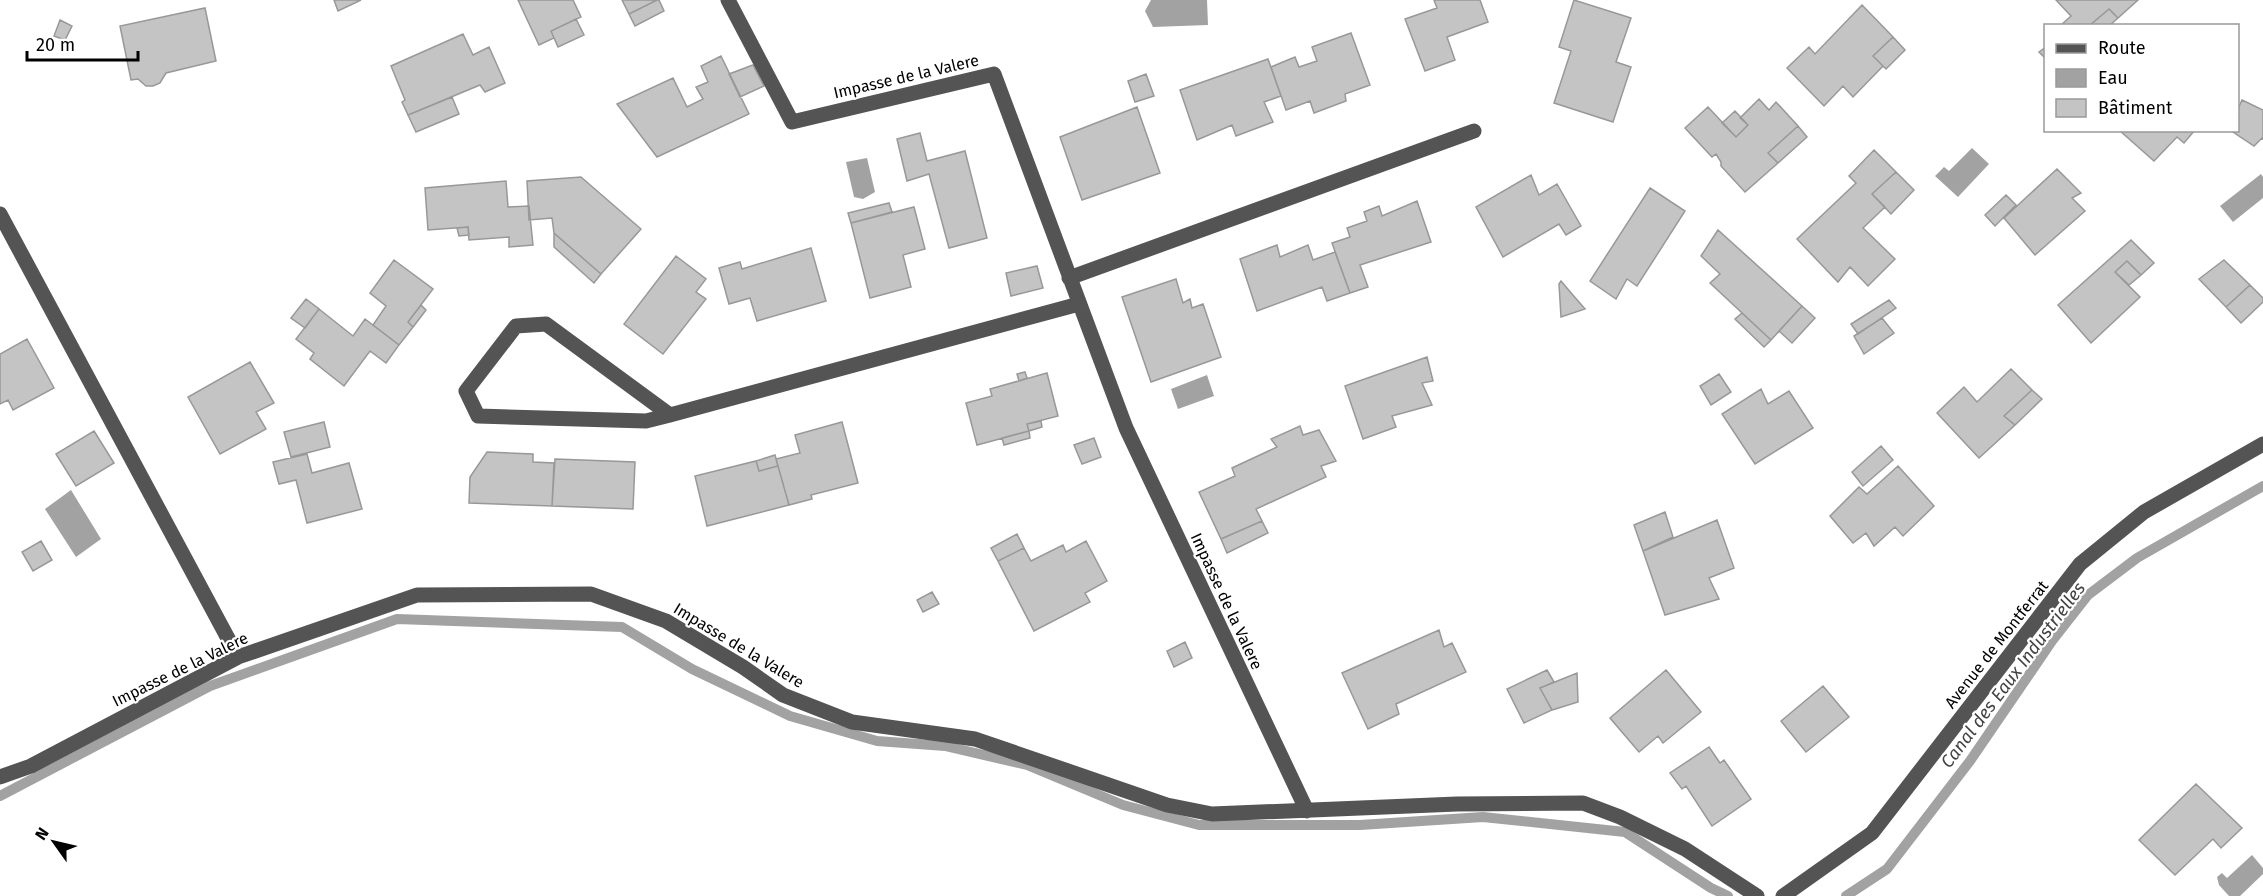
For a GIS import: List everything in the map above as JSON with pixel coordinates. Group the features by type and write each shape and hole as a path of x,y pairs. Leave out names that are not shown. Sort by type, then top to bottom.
{"street":[{"name":"Impasse de la Valere","path":"728,0 792,122 994,74 1125,428 1307,811"},
{"path":"1069,278 1474,131"},
{"path":"0,214 238,657"},
{"path":"670,414 546,324 516,326 466,391 478,416 646,421 1079,304"},
{"name":"Avenue de Montferrat","path":"1783,896 1872,833 2080,564 2144,512 2263,444"},
{"name":"Impasse de la Valere","path":"0,777 32,766 238,657 417,595 591,594 666,621 743,667 783,695 852,722 975,739 1167,805 1212,813 1457,804 1583,803 1620,817 1685,849 1757,896"}],"water":[{"path":"1151,0 1207,0 1208,25 1153,27 1145,11"},
{"path":"1972,148 1989,164 1958,197 1935,176 1944,167 1949,171"},
{"path":"867,158 875,192 863,199 854,197 846,162"},
{"path":"2261,174 2263,198 2233,222 2220,206"},
{"path":"1207,375 1214,396 1178,409 1171,389"},
{"path":"71,490 101,539 76,557 45,509"},
{"path":"2252,855 2263,868 2263,874 2240,896 2229,896 2219,885 2217,877 2222,873 2227,878"}],"building":[{"path":"334,0 361,0 338,11"},
{"path":"518,0 573,0 581,17 551,31 554,38 539,45"},
{"path":"622,0 657,0 629,14"},
{"path":"657,0 664,11 635,26 629,14"},
{"path":"1434,0 1480,0 1488,22 1447,37 1455,60 1425,71 1405,19 1437,8"},
{"path":"1574,0 1631,18 1616,62 1631,67 1613,122 1554,103 1571,51 1559,47"},
{"path":"2056,0 2138,0 2118,18 2109,9 2091,24 2062,24 2071,16"},
{"path":"1862,5 1893,37 1873,56 1883,66 1853,97 1843,86 1824,106 1787,68 1809,47 1815,54"},
{"path":"205,8 216,61 166,73 160,83 153,86 146,86 138,79 131,80 120,26"},
{"path":"2109,9 2118,18 2111,24 2091,24"},
{"path":"576,19 584,35 558,47 551,31"},
{"path":"60,20 72,26 65,40 54,36"},
{"path":"1351,33 1370,85 1345,94 1346,101 1314,113 1310,101 1286,110 1271,67 1295,57 1299,67 1317,61 1312,47"},
{"path":"463,34 473,55 489,47 505,83 485,92 480,85 408,115 402,102 405,100 391,66"},
{"path":"1893,37 1905,50 1886,69 1873,56"},
{"path":"721,56 749,114 657,157 617,104 673,78 687,107 703,99 696,87 708,82 701,66"},
{"path":"1268,59 1281,96 1264,102 1273,122 1236,136 1232,125 1197,140 1180,90"},
{"path":"753,65 764,86 740,97 729,74"},
{"path":"1146,74 1154,96 1135,102 1128,81"},
{"path":"452,97 459,114 416,132 408,115"},
{"path":"1759,99 1769,110 1776,102 1798,126 1768,153 1778,163 1745,192 1721,166 1716,154 1712,157 1685,128 1708,107 1736,137 1748,125 1740,118"},
{"path":"2242,100 2263,110 2263,139 2254,146 2233,132 2239,132 2239,107"},
{"path":"1137,107 1160,173 1082,200 1060,137"},
{"path":"1735,111 1748,125 1736,137 1722,123"},
{"path":"1798,126 1807,137 1778,163 1768,153"},
{"path":"2121,132 2193,132 2184,143 2177,137 2154,161"},
{"path":"920,133 927,161 965,151 987,238 949,248 929,174 907,181 897,139"},
{"path":"1874,150 1896,172 1872,194 1885,207 1863,228 1895,259 1868,286 1850,267 1838,282 1797,239 1856,183 1849,176"},
{"path":"2057,169 2081,193 2072,198 2085,211 2035,255 2004,218"},
{"path":"1896,172 1914,190 1891,214 1872,194"},
{"path":"1531,175 1539,195 1557,184 1581,226 1566,235 1559,224 1503,257 1476,207"},
{"path":"581,177 641,229 601,274 554,233 552,218 529,220 527,181"},
{"path":"506,181 508,207 529,206 533,245 509,247 509,237 469,240 468,227 428,230 425,188"},
{"path":"1650,188 1685,211 1637,286 1627,279 1616,299 1590,281"},
{"path":"2006,195 2016,205 1995,226 1985,215"},
{"path":"1417,201 1431,242 1360,265 1368,287 1350,293 1332,243 1350,237 1347,228 1367,221 1364,212 1379,206 1382,216"},
{"path":"889,203 892,212 851,223 848,213"},
{"path":"914,207 925,249 903,255 911,287 870,298 851,223"},
{"path":"468,227 469,235 459,236 457,228"},
{"path":"1718,230 1802,306 1771,340 1710,283 1720,274 1701,256"},
{"path":"554,233 601,274 594,283 554,247"},
{"path":"2131,240 2154,263 2141,275 2127,261 2115,272 2140,297 2091,343 2058,305"},
{"path":"1277,245 1280,257 1308,245 1313,260 1335,252 1350,293 1327,301 1322,287 1257,311 1240,259"},
{"path":"811,248 826,301 757,321 750,298 729,304 719,268 740,262 742,269"},
{"path":"676,256 706,279 696,292 706,299 663,354 624,324"},
{"path":"394,260 433,289 408,322 413,327 399,345 373,325 386,306 370,293"},
{"path":"2224,260 2250,285 2226,307 2199,279"},
{"path":"2127,261 2141,275 2129,285 2115,272"},
{"path":"1037,266 1043,288 1011,296 1006,273"},
{"path":"1176,279 1183,303 1190,299 1192,308 1203,304 1221,357 1151,382 1122,297"},
{"path":"1561,281 1585,309 1561,317 1559,284"},
{"path":"2250,285 2263,298 2263,302 2241,323 2226,307"},
{"path":"306,299 319,309 305,328 291,318"},
{"path":"1889,300 1896,308 1858,334 1851,324"},
{"path":"421,305 426,310 413,327 408,322"},
{"path":"1802,306 1815,318 1792,343 1779,331"},
{"path":"319,309 353,336 365,319 399,345 386,363 370,351 344,386 310,359 314,353 296,339"},
{"path":"1742,313 1771,340 1764,347 1735,319"},
{"path":"1882,318 1894,333 1864,354 1854,336"},
{"path":"27,339 54,388 13,410 8,400 0,404 0,354"},
{"path":"1427,357 1433,381 1422,383 1432,405 1392,416 1396,427 1363,439 1345,386"},
{"path":"250,362 274,403 256,412 266,429 220,454 188,397"},
{"path":"2011,369 2032,390 2004,416 2015,425 1979,458 1937,413 1964,387 1977,402"},
{"path":"1025,372 1027,378 1019,381 1017,374"},
{"path":"1047,373 1058,416 1027,424 1029,431 977,445 966,403 992,396 990,389"},
{"path":"1719,374 1731,392 1711,405 1700,386"},
{"path":"1761,389 1768,404 1789,391 1813,428 1755,464 1722,414"},
{"path":"2032,390 2042,399 2015,425 2004,416"},
{"path":"1041,421 1042,427 1029,431 1027,424"},
{"path":"324,422 330,447 291,457 284,432"},
{"path":"842,422 858,483 811,495 812,499 789,505 776,459 800,453 795,435"},
{"path":"1300,426 1303,435 1319,430 1336,461 1321,466 1326,477 1256,509 1262,521 1221,539 1199,492 1235,476 1232,468 1277,447 1271,439"},
{"path":"94,431 114,463 76,486 56,454"},
{"path":"1029,431 1030,438 1004,445 1002,438"},
{"path":"1094,438 1101,457 1082,464 1074,445"},
{"path":"1881,446 1893,460 1863,486 1852,472"},
{"path":"487,452 533,454 533,462 554,463 552,506 469,503 470,477"},
{"path":"307,454 312,473 349,463 362,509 307,523 296,480 279,484 273,462"},
{"path":"775,455 778,466 759,471 756,461"},
{"path":"555,459 635,462 633,509 552,506"},
{"path":"756,461 759,471 778,466 789,505 707,526 695,476"},
{"path":"1898,466 1934,506 1903,536 1895,527 1874,546 1866,533 1853,543 1830,516 1859,487 1867,494"},
{"path":"1665,512 1673,537 1643,551 1634,525"},
{"path":"1717,520 1734,568 1709,578 1719,599 1665,615 1643,551"},
{"path":"1262,521 1268,533 1227,553 1221,539"},
{"path":"1017,534 1024,548 998,561 991,548"},
{"path":"41,541 52,560 33,571 22,552"},
{"path":"1086,541 1107,581 1085,593 1090,602 1034,631 998,561 1024,548 1031,561 1063,545 1066,552"},
{"path":"932,592 939,604 923,612 917,600"},
{"path":"1439,630 1444,647 1452,643 1466,672 1396,704 1399,714 1368,729 1342,673"},
{"path":"1185,642 1192,658 1174,667 1167,651"},
{"path":"1547,670 1554,682 1540,688 1552,710 1524,723 1507,689"},
{"path":"1666,670 1701,712 1663,743 1658,736 1639,752 1610,718"},
{"path":"1577,673 1578,702 1552,710 1540,688"},
{"path":"1823,686 1849,717 1806,752 1781,721"},
{"path":"1709,747 1720,763 1724,760 1751,799 1712,826 1686,786 1682,789 1670,773"},
{"path":"2196,784 2242,828 2221,848 2213,839 2175,875 2139,840"}],"waterway":[{"name":"Canal des Eaux Industrielles","path":"1846,896 1887,869 1970,761 2052,641 2088,595 2137,558 2263,486"},
{"path":"0,796 210,686 397,619 622,627 692,669 790,716 877,741 945,746 1027,765 1123,805 1199,825 1360,825 1483,817 1625,832 1711,888 1728,896"}]}
